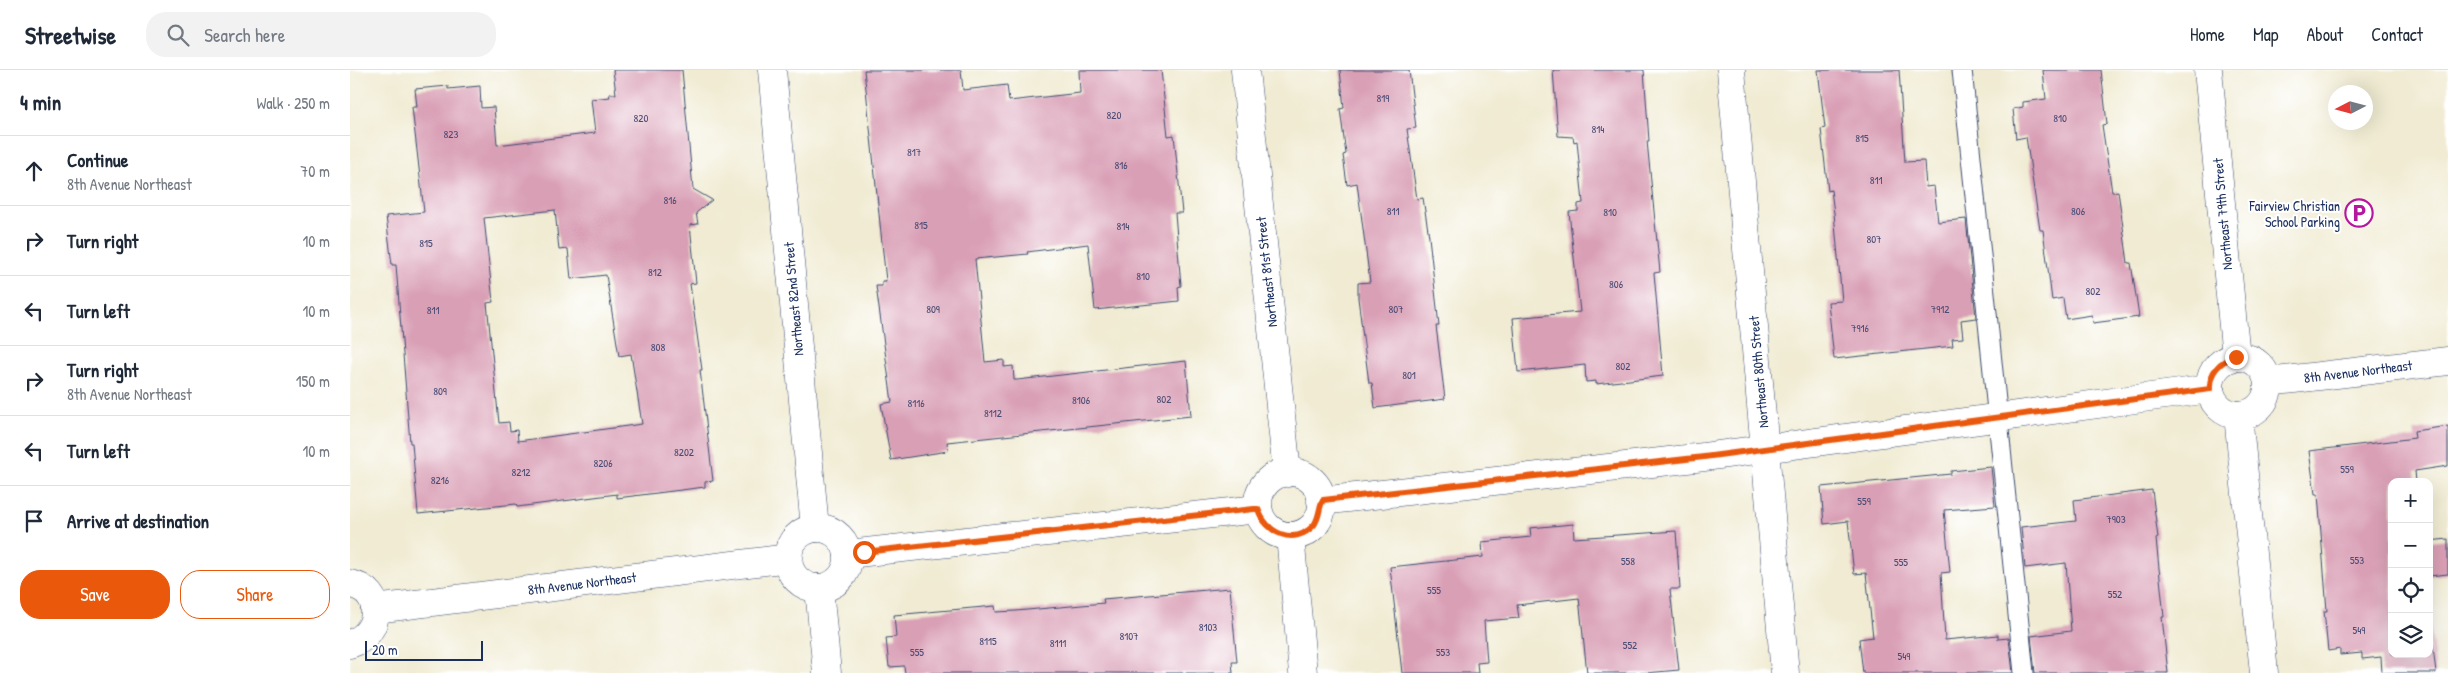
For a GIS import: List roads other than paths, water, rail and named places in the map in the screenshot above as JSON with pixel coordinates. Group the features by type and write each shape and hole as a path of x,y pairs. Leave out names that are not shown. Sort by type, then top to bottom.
{"street":[{"name":"Northeast 82nd Street","path":"772,70 815,528"},
{"name":"Northeast 81st Street","path":"1245,70 1287,473"},
{"name":"Northeast 80th Street","path":"1731,70 1785,673"},
{"name":"Northeast 79th Street","path":"2208,70 2236,357"},
{"path":"2236,357 2250,359 2258,364 2268,382 2268,392 2264,401 2248,414 2228,413 2220,408 2214,401 2210,389 2212,374 2217,367 2224,361 2236,357"},
{"name":"8th Avenue Northeast","path":"2268,382 2448,361"},
{"path":"1321,501 1765,449 2210,389"},
{"path":"2238,415 2264,673"},
{"path":"1279,474 1301,474 1317,487 1321,501 1319,516 1314,525 1306,532 1290,536 1277,534 1268,528 1262,520 1258,509 1259,498 1263,488 1270,479 1279,474"},
{"path":"848,554 1258,509"},
{"path":"815,528 829,530 838,535 844,542 848,554 846,570 841,578 834,584 819,588 806,586 798,580 792,572 789,558 793,542 800,534 815,528"},
{"path":"1290,536 1303,673"},
{"name":"8th Avenue Northeast","path":"375,609 789,558"},
{"path":"350,584 364,589 375,609 373,626 367,635 359,641 350,644"},
{"path":"819,588 827,673"}],"lane":[{"path":"1962,70 2024,673"}],"place":[{"name":"Fairview Christian School Parking","path":"2359,213"}]}
